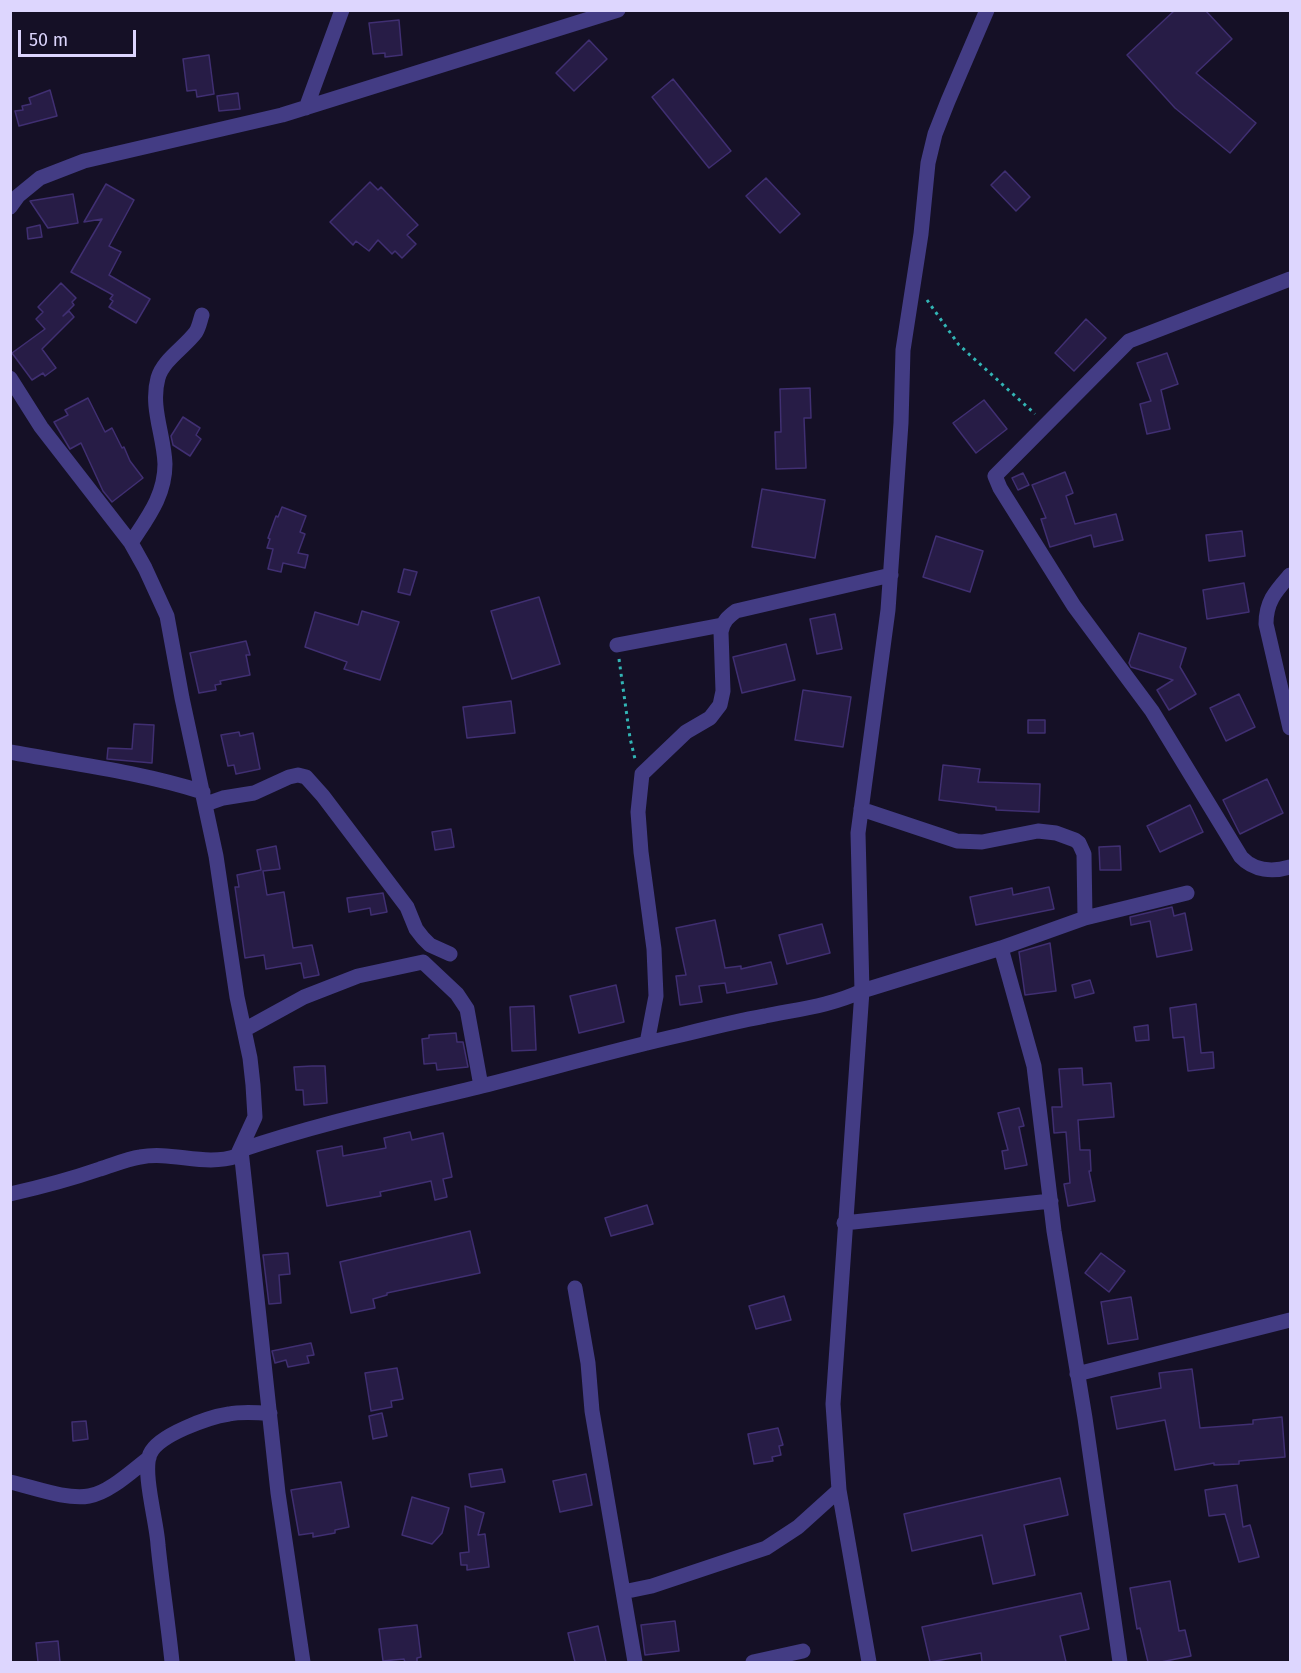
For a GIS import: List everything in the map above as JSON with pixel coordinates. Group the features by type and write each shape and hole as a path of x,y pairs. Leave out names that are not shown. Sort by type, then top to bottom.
{"street":[{"path":"306,108 342,10"},
{"path":"10,207 22,192 40,178 84,162 282,115 618,10"},
{"path":"869,1662 839,1490 833,1404 862,991 858,833 888,610 901,423 903,350 928,163 935,134 987,10"},
{"path":"1290,279 1129,341 994,476 1074,606 1152,711 1241,856 1263,869 1274,870 1290,867"},
{"path":"131,543 156,505 163,482 165,464 155,404 155,388 159,374 197,330 202,315"},
{"path":"10,378 41,427 131,543 167,616 216,856 253,1085 255,1117 237,1156 225,1160 211,1161 170,1155 140,1157 10,1194"},
{"path":"617,645 722,625 736,611 891,575"},
{"path":"1290,575 1271,596 1266,624 1290,728"},
{"path":"647,1043 656,996 654,949 638,812 642,774 686,732 710,718 720,705 723,690 722,625"},
{"path":"10,752 129,772 171,782 204,798 223,798 254,793 290,777 298,775 306,777 324,796 407,907 423,938 430,945 450,954"},
{"path":"861,809 957,841 982,842 1038,831 1056,833 1075,840 1084,854 1085,918"},
{"path":"241,1150 288,1134 647,1043 763,1016 816,1008 1085,918 1187,893"},
{"path":"1001,948 1034,1066 1051,1201 1120,1662"},
{"path":"244,1030 304,998 358,976 423,962 457,994 466,1009 482,1086"},
{"path":"241,1150 278,1493 303,1662"},
{"path":"844,1223 1051,1201"},
{"path":"575,1288 588,1363 592,1411 635,1662"},
{"path":"1077,1374 1290,1320"},
{"path":"172,1662 147,1467 150,1453 169,1435 189,1426 229,1414 270,1413"},
{"path":"10,1482 73,1497 91,1496 122,1479 149,1458"},
{"path":"623,1592 652,1586 766,1548 798,1527 839,1490"},
{"path":"753,1662 803,1651"}],"path":[{"path":"914,281 959,345 1045,424"},
{"path":"617,645 630,738 642,774"}],"building":[{"path":"1175,10 1205,10 1232,39 1196,73 1256,123 1230,153 1175,108 1127,55"},
{"path":"399,20 402,55 385,57 385,53 373,54 369,23"},
{"path":"589,40 607,59 574,91 556,73"},
{"path":"209,55 214,94 197,97 196,90 187,91 183,59"},
{"path":"673,79 731,151 709,168 652,97"},
{"path":"50,90 57,116 19,126 15,111 23,110 22,106 31,104 29,98"},
{"path":"238,93 240,109 219,111 217,96"},
{"path":"1005,171 1030,197 1016,211 991,185"},
{"path":"766,178 800,214 780,233 746,196"},
{"path":"370,182 378,190 381,187 418,225 407,235 416,244 402,258 395,251 392,254 378,240 369,251 356,241 353,245 330,222"},
{"path":"106,184 134,200 109,246 121,252 109,275 150,299 136,323 109,307 113,301 110,299 113,295 71,272 102,219 84,222"},
{"path":"73,194 78,223 48,228 30,201"},
{"path":"40,225 42,237 28,239 27,228"},
{"path":"61,283 76,298 72,302 74,305 63,316 69,311 74,317 42,349 56,368 45,376 43,373 32,380 12,353 45,329 36,319 43,312 38,307"},
{"path":"1086,319 1106,338 1074,371 1055,353"},
{"path":"1167,353 1178,384 1161,390 1170,429 1147,434 1140,404 1151,401 1137,363"},
{"path":"810,388 811,418 804,418 806,468 776,469 775,432 781,432 780,389"},
{"path":"88,398 105,432 112,428 130,461 143,478 112,502 103,491 81,443 70,449 54,422 68,415 65,410"},
{"path":"984,400 1007,429 976,453 953,423"},
{"path":"183,417 200,428 196,435 201,439 190,456 173,445 171,436"},
{"path":"1065,472 1073,493 1066,496 1075,524 1116,514 1123,540 1094,547 1091,535 1050,547 1041,519 1046,518 1032,485"},
{"path":"1023,473 1029,485 1018,490 1012,478"},
{"path":"762,489 825,500 815,558 752,547"},
{"path":"282,507 306,516 300,532 305,534 298,553 308,555 305,568 283,563 281,572 268,569 273,549 267,548 270,539 268,538"},
{"path":"1242,531 1245,556 1209,561 1206,535"},
{"path":"936,536 983,551 970,592 923,577"},
{"path":"404,569 417,572 410,595 398,592"},
{"path":"1244,583 1249,612 1207,619 1203,590"},
{"path":"539,597 560,664 512,679 491,611"},
{"path":"362,611 399,622 380,680 344,669 347,662 305,647 315,612 358,625"},
{"path":"835,614 842,649 817,654 810,619"},
{"path":"1139,633 1186,648 1180,667 1196,694 1169,710 1157,690 1173,680 1131,667 1129,663"},
{"path":"246,641 250,655 246,655 250,675 220,681 221,684 215,685 216,690 199,693 190,653"},
{"path":"786,644 795,680 742,693 733,657"},
{"path":"803,690 851,697 843,747 795,740"},
{"path":"1239,694 1255,727 1226,741 1210,708"},
{"path":"511,701 515,733 467,738 463,707"},
{"path":"1028,720 1045,720 1045,733 1028,733"},
{"path":"134,724 154,725 152,763 107,759 108,748 132,749"},
{"path":"239,732 240,736 253,733 260,769 236,774 234,765 228,766 221,735"},
{"path":"943,765 980,769 978,782 1040,784 1039,812 996,810 996,807 939,800"},
{"path":"1267,779 1283,813 1240,834 1223,800"},
{"path":"1190,805 1203,832 1160,852 1147,826"},
{"path":"451,829 454,847 435,850 432,832"},
{"path":"276,846 280,869 263,871 267,895 284,892 293,948 312,945 319,975 304,978 301,963 266,969 264,955 245,958 235,887 239,887 237,875 261,870 257,850"},
{"path":"1120,846 1121,870 1100,870 1099,847"},
{"path":"1049,887 1054,909 976,925 970,897 1012,888 1013,895"},
{"path":"383,893 387,912 371,915 370,908 349,912 347,898"},
{"path":"1172,907 1174,916 1185,913 1192,950 1157,957 1150,921 1131,925 1130,917"},
{"path":"715,920 725,968 741,966 741,969 771,962 777,984 727,993 725,983 699,986 702,1002 680,1005 676,976 686,975 676,928"},
{"path":"822,924 830,953 787,964 779,935"},
{"path":"1050,943 1056,991 1025,995 1019,952"},
{"path":"1090,980 1094,993 1075,998 1072,985"},
{"path":"616,985 624,1022 579,1033 570,996"},
{"path":"1196,1004 1201,1053 1213,1052 1214,1068 1188,1071 1184,1037 1173,1038 1170,1008"},
{"path":"534,1006 536,1050 512,1051 510,1007"},
{"path":"1148,1025 1149,1040 1136,1041 1134,1027"},
{"path":"456,1033 457,1042 463,1042 468,1067 437,1070 436,1063 424,1064 422,1039 429,1038 429,1035"},
{"path":"325,1066 327,1103 304,1105 303,1090 296,1090 294,1067"},
{"path":"1082,1068 1083,1085 1111,1083 1114,1117 1078,1120 1080,1150 1090,1150 1091,1171 1089,1171 1095,1201 1068,1206 1064,1184 1070,1183 1066,1132 1054,1133 1052,1107 1062,1107 1059,1069"},
{"path":"1019,1108 1024,1126 1019,1127 1027,1165 1005,1169 1002,1151 1008,1150 998,1113"},
{"path":"410,1132 412,1140 443,1133 452,1177 443,1179 447,1197 435,1200 431,1181 380,1192 381,1196 327,1206 317,1151 342,1146 343,1156 386,1148 384,1138"},
{"path":"647,1205 653,1224 611,1236 605,1218"},
{"path":"470,1231 480,1273 387,1293 387,1295 373,1299 375,1308 351,1313 340,1262"},
{"path":"288,1253 290,1274 279,1275 281,1303 269,1304 263,1255"},
{"path":"1101,1253 1125,1271 1109,1292 1085,1273"},
{"path":"784,1296 791,1320 756,1329 749,1306"},
{"path":"1131,1297 1138,1339 1108,1344 1101,1302"},
{"path":"311,1343 314,1355 307,1356 309,1363 288,1367 286,1360 275,1363 272,1351"},
{"path":"397,1368 403,1399 391,1401 392,1407 371,1411 365,1373"},
{"path":"1192,1369 1200,1428 1253,1424 1253,1420 1282,1417 1285,1457 1239,1461 1239,1464 1214,1465 1214,1463 1175,1470 1165,1420 1117,1429 1111,1397 1161,1388 1159,1373"},
{"path":"382,1413 387,1436 373,1439 369,1416"},
{"path":"86,1421 88,1439 73,1441 72,1422"},
{"path":"778,1428 783,1445 779,1446 781,1455 772,1457 773,1461 754,1464 748,1434"},
{"path":"502,1469 505,1482 471,1487 469,1474"},
{"path":"586,1474 592,1505 560,1512 553,1481"},
{"path":"1060,1478 1068,1515 1024,1525 1035,1575 993,1584 982,1535 912,1551 904,1514"},
{"path":"341,1482 349,1527 335,1530 335,1533 313,1537 313,1533 299,1535 291,1490"},
{"path":"1237,1485 1243,1527 1250,1525 1259,1557 1239,1562 1225,1514 1209,1516 1205,1490"},
{"path":"412,1497 449,1508 442,1533 432,1544 402,1535"},
{"path":"465,1506 484,1513 478,1535 485,1534 489,1567 467,1570 467,1565 461,1565 460,1553 469,1552"},
{"path":"1170,1581 1179,1631 1185,1630 1191,1656 1148,1662 1140,1628 1137,1629 1130,1588"},
{"path":"1081,1593 1089,1629 1060,1636 1066,1662 982,1662 981,1653 930,1662 922,1627"},
{"path":"675,1621 679,1651 645,1655 641,1625"},
{"path":"417,1625 421,1657 417,1658 417,1662 405,1662 404,1659 383,1661 379,1629"},
{"path":"598,1626 606,1662 575,1662 568,1633"},
{"path":"58,1641 60,1662 38,1662 36,1643"}]}
